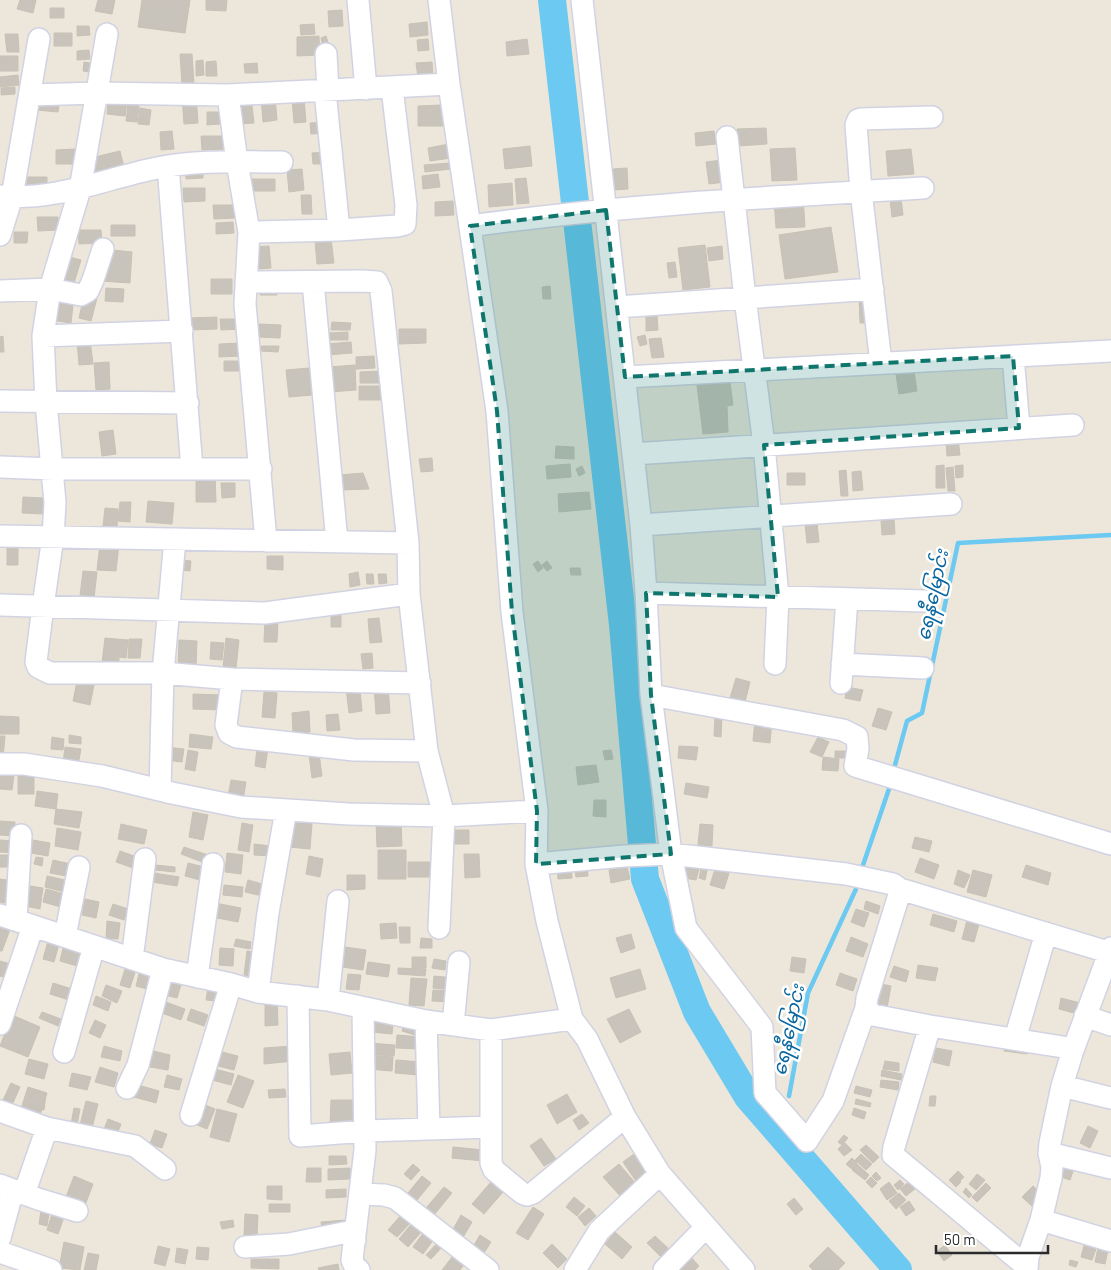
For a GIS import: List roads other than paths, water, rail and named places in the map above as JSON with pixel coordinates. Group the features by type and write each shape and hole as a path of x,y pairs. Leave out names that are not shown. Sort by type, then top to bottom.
{"street":[{"path":"358,0 366,89"},
{"path":"439,0 449,84 497,411 512,612 537,811 536,864 547,921 572,1019 587,1039 625,1117 660,1174 705,1228 744,1270"},
{"path":"582,0 641,525 651,695 671,854 686,928 762,1027 764,1093 807,1141 833,1101 866,1008 867,998 900,889"},
{"path":"107,34 80,189 50,289 43,336 46,402 54,469 55,502 53,537 42,606 36,662 38,667 50,673 163,673 232,679 420,683"},
{"path":"0,235 6,196 30,95 39,39"},
{"path":"326,54 326,91 339,230"},
{"path":"30,95 97,93 228,95 449,84"},
{"path":"249,232 339,230 405,224 406,205 392,88"},
{"path":"228,95 249,232 244,304 261,468 266,540"},
{"path":"881,363 861,191 856,125 858,120 861,119 932,117"},
{"path":"728,137 733,199 771,516 778,597 775,664"},
{"path":"6,196 56,194 168,166 196,163 282,162"},
{"path":"168,166 192,469"},
{"path":"470,226 547,215 733,199 923,188"},
{"path":"0,291 50,289 81,295 88,291 103,249"},
{"path":"246,282 377,282 381,291 408,543 409,594 427,751 444,816 439,928"},
{"path":"313,282 337,542"},
{"path":"617,307 872,289"},
{"path":"43,336 182,332"},
{"path":"625,377 1111,351"},
{"path":"1013,356 1020,428"},
{"path":"0,401 188,404"},
{"path":"633,454 1073,425"},
{"path":"0,467 54,469 261,468"},
{"path":"641,525 951,504"},
{"path":"0,536 408,543"},
{"path":"160,790 163,673 174,539"},
{"path":"646,592 924,601"},
{"path":"0,605 265,612 409,594"},
{"path":"847,599 842,674 923,668"},
{"path":"232,679 226,725 229,733 237,737 354,750 427,751"},
{"path":"651,695 843,730 857,737 858,749 855,766 1111,844"},
{"path":"0,764 24,764 102,776 241,807 444,816 537,811"},
{"path":"258,992 268,913 286,810"},
{"path":"0,1024 17,920 21,835"},
{"path":"536,864 671,854 846,874 893,884 900,889 1110,951 1085,1016 1062,1086 1049,1153 1052,1166 1051,1178 1041,1220 1028,1257 1027,1268"},
{"path":"132,959 145,859"},
{"path":"197,977 213,864"},
{"path":"65,936 79,867"},
{"path":"328,1000 338,901"},
{"path":"17,920 163,969 258,992 328,1000 426,1022 490,1030 572,1019"},
{"path":"1015,1039 1046,933"},
{"path":"64,1052 94,946"},
{"path":"453,1025 459,962"},
{"path":"127,1088 138,1065 163,969"},
{"path":"191,1115 231,984"},
{"path":"298,996 300,1136 365,1146 429,1129 490,1127"},
{"path":"359,1270 356,1269 352,1260 365,1146 363,1008"},
{"path":"866,1008 874,1015 1073,1050"},
{"path":"1085,1016 1111,1024"},
{"path":"426,1022 429,1129"},
{"path":"930,1026 893,1155 1027,1268"},
{"path":"490,1030 492,1167 522,1192 527,1194 534,1193 625,1117"},
{"path":"1062,1086 1111,1098"},
{"path":"0,1111 47,1128 135,1146 165,1169"},
{"path":"0,1238 12,1190 47,1128"},
{"path":"1049,1153 1111,1168"},
{"path":"575,1270 600,1231 660,1174"},
{"path":"12,1190 77,1210"},
{"path":"360,1194 384,1194 395,1198 488,1270"},
{"path":"1041,1220 1111,1241"},
{"path":"664,1270 705,1228"},
{"path":"244,1247 289,1244 348,1232 355,1240"},
{"path":"0,1252 51,1270"}],"waterway":[{"path":"552,0 623,625 645,879 697,1012 748,1097 898,1270"},
{"name":"ရေနီမြောင်း","path":"895,765 907,721 922,713 958,543 1111,535"},
{"name":"ရေနီမြောင်း","path":"863,865 889,789"},
{"name":"ရေနီမြောင်း","path":"789,1096 808,993 856,889"},
{"name":"ရေနီမြောင်း","path":"780,1135 782,1124"}]}
